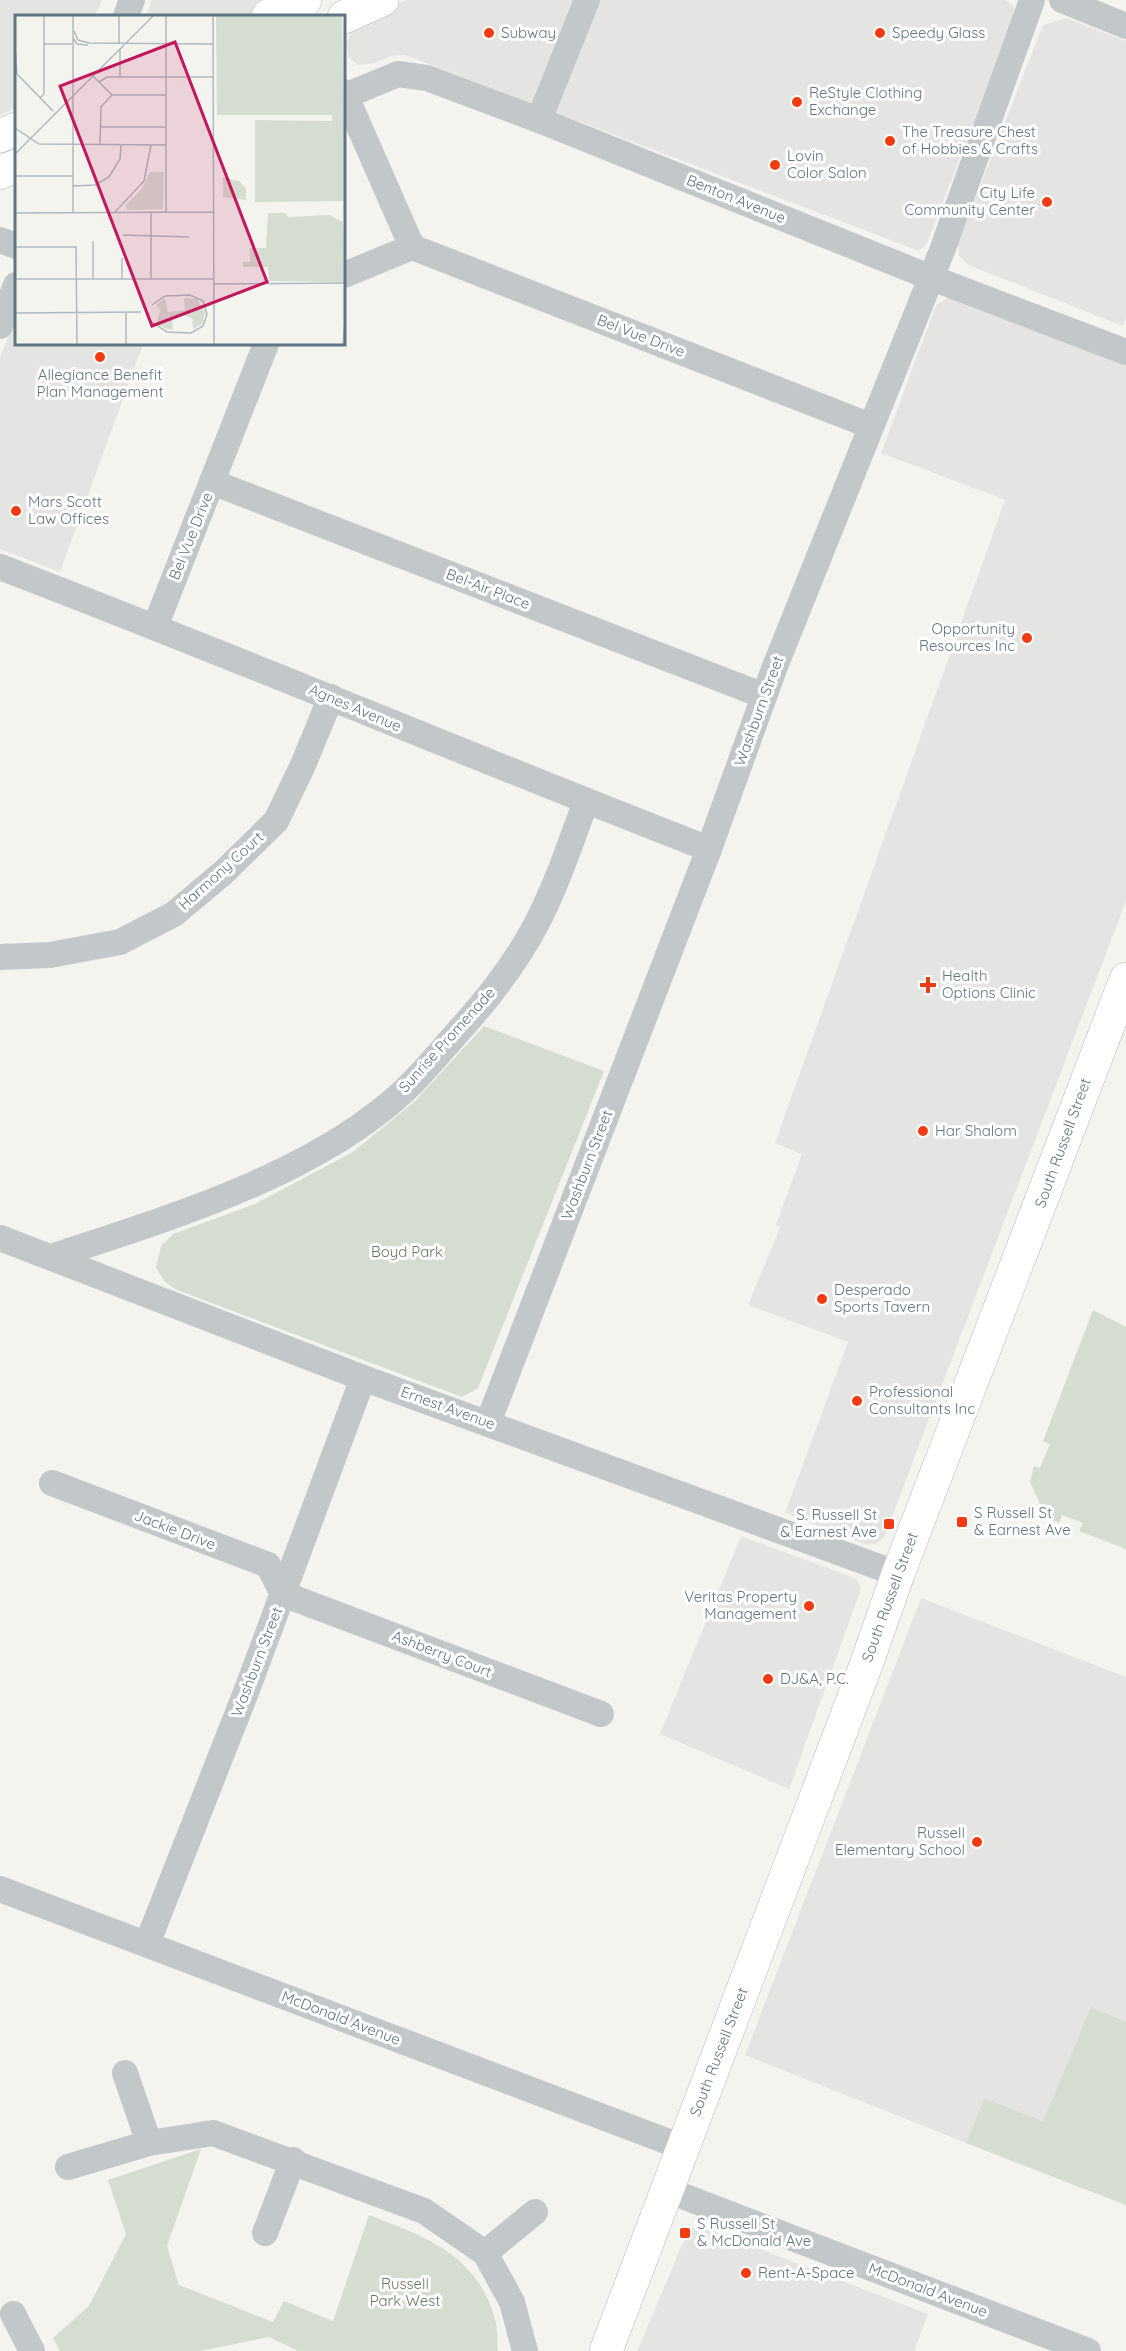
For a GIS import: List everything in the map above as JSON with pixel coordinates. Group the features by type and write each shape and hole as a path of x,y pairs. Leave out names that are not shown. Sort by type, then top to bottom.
{"main road":[{"path":"270,15 305,0"},
{"path":"345,17 382,0"},
{"path":"0,136 15,129"},
{"path":"0,173 15,166"},
{"name":"South Russell Street","path":"606,2351 866,1665 898,1574 1126,979"}],"street":[{"path":"126,15 132,0"},
{"path":"312,0 317,15"},
{"path":"539,120 587,0"},
{"name":"Washburn Street","path":"488,1423 710,849 764,696 870,426 932,278 1032,0"},
{"path":"1062,0 1126,26"},
{"name":"Benton Avenue","path":"345,94 398,74 427,78 539,120 932,278 1126,352"},
{"path":"345,96 412,247 345,275"},
{"path":"0,240 15,246"},
{"name":"Bel Vue Drive","path":"412,247 870,426"},
{"path":"0,326 15,288"},
{"name":"Bel Vue Drive","path":"155,627 266,345"},
{"name":"Bel-Air Place","path":"212,483 764,696"},
{"name":"Agnes Avenue","path":"0,567 331,697 452,749 710,849"},
{"name":"Harmony Court","path":"0,957 50,955 120,942 174,914 224,872 276,821 303,765 331,697"},
{"name":"Sunrise Promenade","path":"51,1257 199,1208 239,1191 348,1133 404,1090 483,1004 536,924 559,873 586,801"},
{"name":"Ernest Avenue","path":"0,1238 363,1377 898,1574"},
{"name":"Washburn Street","path":"147,1944 283,1594 363,1377"},
{"name":"Jackie Drive","path":"52,1483 268,1565 283,1594"},
{"name":"Ashberry Court","path":"283,1594 601,1714"},
{"name":"McDonald Avenue","path":"0,1889 682,2147"},
{"path":"125,2073 149,2143"},
{"path":"68,2167 149,2143 213,2133 293,2160 424,2211 485,2253 512,2302 525,2351"},
{"path":"265,2233 293,2160"},
{"name":"McDonald Avenue","path":"667,2190 1088,2351"},
{"path":"485,2253 535,2212"},
{"path":"13,2314 32,2351"}],"shaded area":[{"path":"0,0 102,0 95,15 15,15 15,108 0,115"},
{"path":"152,0 285,0 250,15 146,15"},
{"path":"406,0 1006,0 1014,7 1013,22 927,243 919,251 405,55 391,56 375,63 358,65 348,57 347,42 354,23"},
{"path":"1066,18 1126,41 1126,317 1123,326 968,265 959,256 958,243 1038,37 1044,25"},
{"path":"949,297 1126,363 1126,901 885,1535 878,1543 867,1545 785,1513 848,1342 748,1305 780,1227 776,1225 802,1154 775,1143 1005,500 881,453 936,305"},
{"path":"15,319 15,345 143,345 60,572 0,549 0,358"},
{"path":"741,1536 847,1575 857,1580 861,1589 789,1789 660,1734"},
{"name":"Russell Elementary School","path":"921,1598 1126,1677 1126,2022 1091,2008 1043,2121 984,2098 966,2143 745,2055"},
{"name":"Rent-A-Space","path":"698,2225 928,2314 914,2351 637,2351 688,2231"}],"green space":[{"name":"Boyd Park","path":"484,1026 604,1071 478,1388 462,1397 177,1290 164,1281 156,1267 161,1246 173,1234 255,1204 353,1152 414,1102"},
{"path":"1093,1310 1126,1327 1126,1549 1079,1531 1083,1523 1062,1515 1059,1523 1046,1517 1030,1482 1034,1466 1040,1468 1050,1444 1043,1441"},
{"path":"1091,2007 1126,2022 1126,2205 966,2143 984,2098 1043,2121"},
{"name":"Russell Park West","path":"201,2149 167,2246 179,2285 273,2322 284,2301 333,2321 369,2215 429,2240 462,2263 476,2278 487,2297 496,2323 498,2351 298,2351 269,2337 200,2351 60,2351 53,2338 89,2306 126,2234 108,2180"}],"place":[{"name":"Subway","path":"489,33"},
{"name":"Speedy Glass","path":"880,33"},
{"name":"ReStyle Clothing Exchange","path":"797,102"},
{"name":"The Treasure Chest of Hobbies & Crafts","path":"890,141"},
{"name":"Lovin Color Salon","path":"775,165"},
{"name":"City Life Community Center","path":"1047,202"},
{"name":"Allegiance Benefit Plan Management","path":"100,357"},
{"name":"Mars Scott Law Offices","path":"16,511"},
{"name":"Opportunity Resources Inc","path":"1027,638"},
{"name":"Health Options Clinic","path":"928,985"},
{"name":"Har Shalom","path":"923,1131"},
{"name":"Desperado Sports Tavern","path":"822,1299"},
{"name":"Professional Consultants Inc","path":"857,1401"},
{"name":"S Russell St & Earnest Ave","path":"962,1522"},
{"name":"S. Russell St & Earnest Ave","path":"889,1524"},
{"name":"Veritas Property Management","path":"809,1606"},
{"name":"DJ&A, P.C.","path":"768,1679"},
{"name":"Russell Elementary School","path":"977,1842"},
{"name":"S Russell St & McDonald Ave","path":"685,2233"},
{"name":"Rent-A-Space","path":"746,2273"}]}
